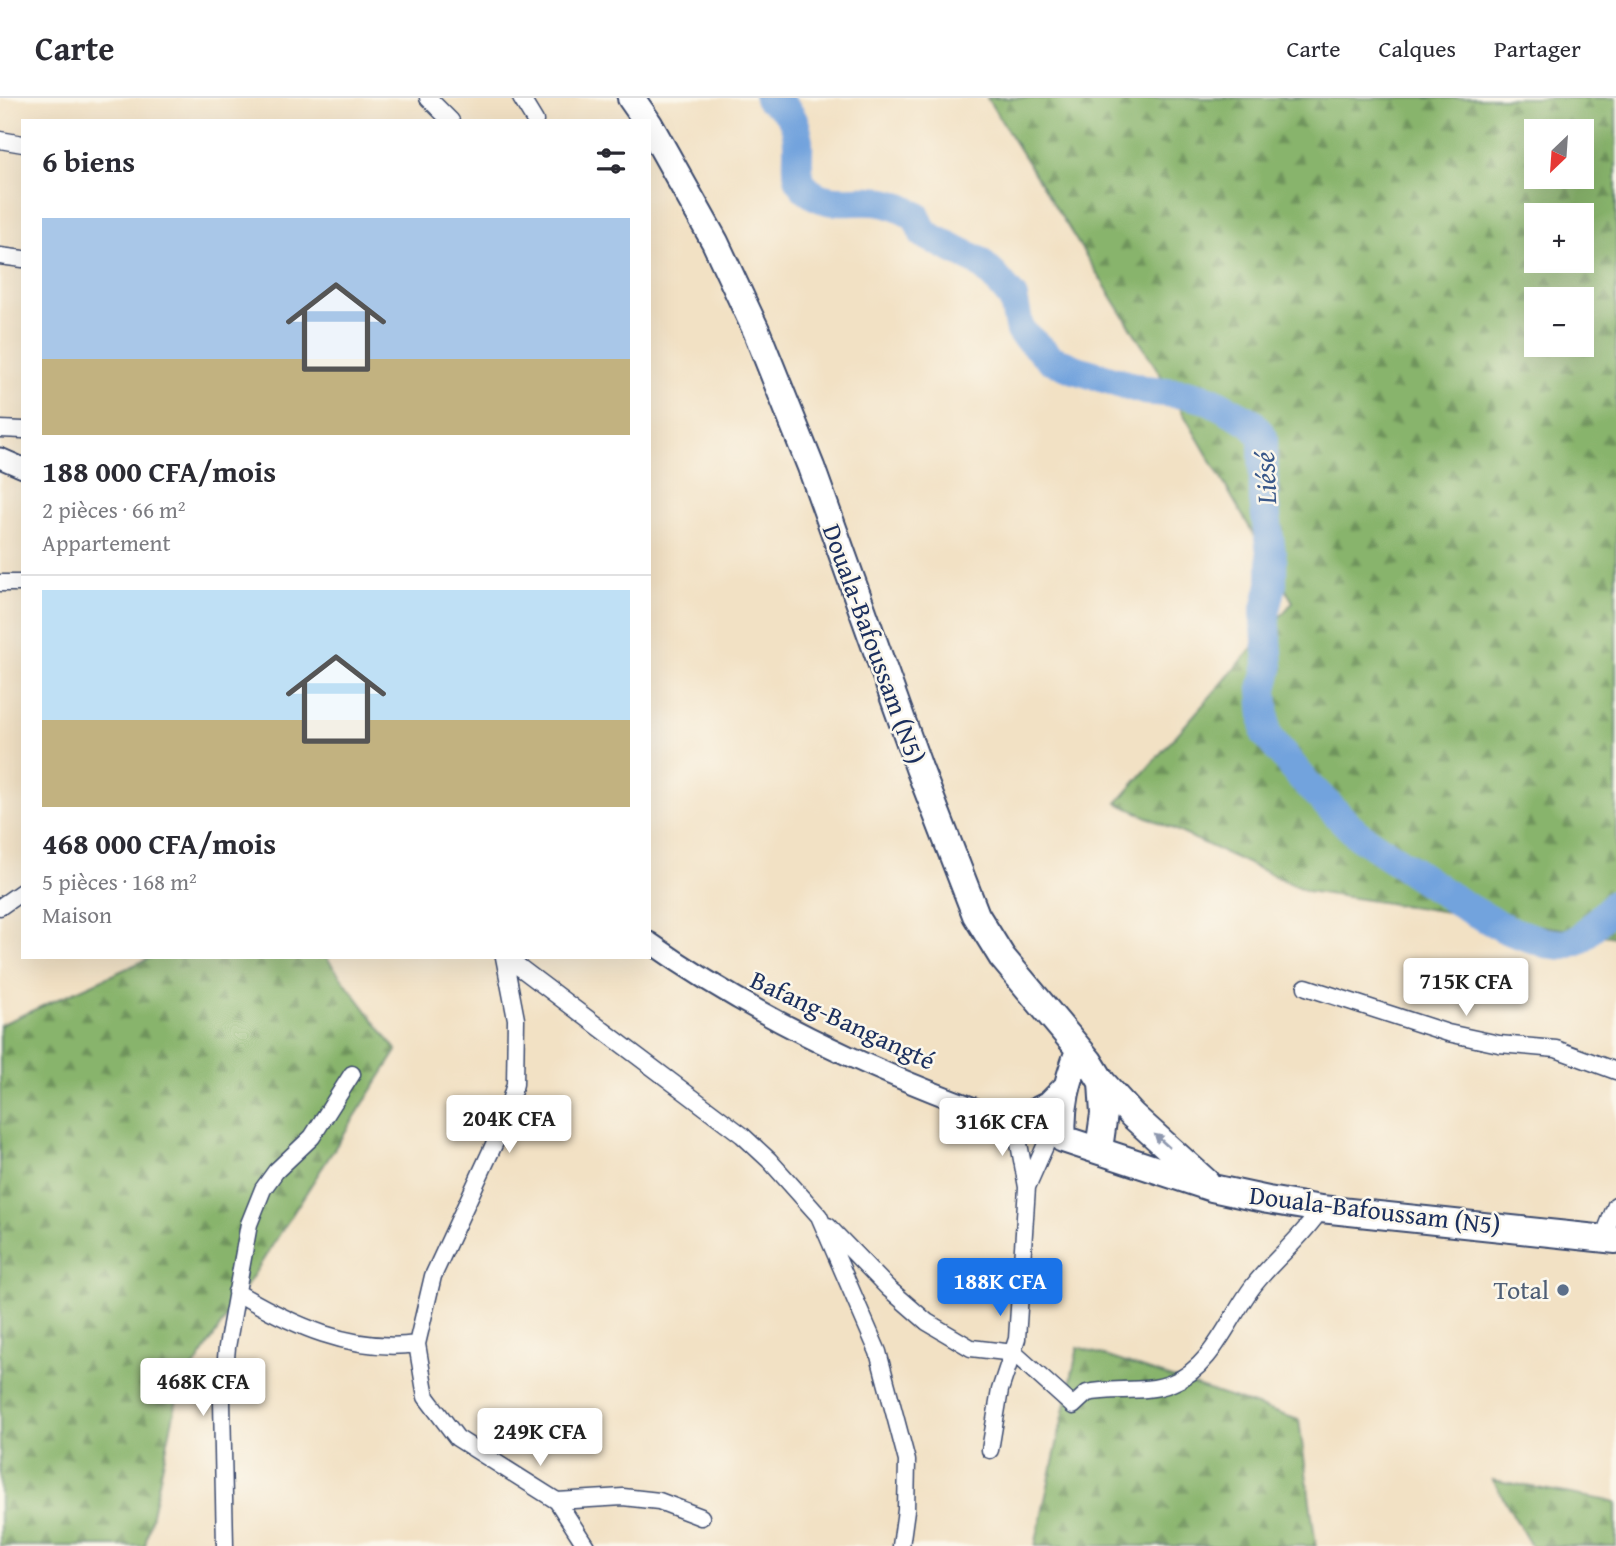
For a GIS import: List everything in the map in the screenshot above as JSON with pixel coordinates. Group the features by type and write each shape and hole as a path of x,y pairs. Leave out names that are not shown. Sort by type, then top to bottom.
{"highway":[{"name":"Douala-Bafoussam (N5)","path":"631,98 646,119"},
{"name":"Douala-Bafoussam (N5)","path":"651,127 715,242 756,330 810,467 914,756 976,915 1002,957 1102,1082 1132,1115 1212,1188"},
{"path":"1056,1137 1065,1089 1079,1050"},
{"path":"1098,1149 1104,1114 1102,1082"},
{"path":"1015,1122 1049,1105 1065,1089"},
{"name":"Douala-Bafoussam (N5)","path":"1056,1137 1212,1188 1321,1209 1521,1228 1609,1240"}],"street":[{"path":"428,98 449,119"},
{"path":"521,98 534,119"},
{"path":"0,140 21,144"},
{"path":"0,256 21,259"},
{"path":"0,429 21,430"},
{"path":"0,458 21,467"},
{"path":"0,583 21,583"},
{"path":"0,907 21,892"},
{"name":"Bafang-Bangangté","path":"651,943 786,1027 919,1086 1056,1137"},
{"path":"505,959 516,1019 515,1084 503,1125 433,1276 417,1344 426,1397 457,1438 557,1501 586,1546"},
{"path":"508,959 741,1135 769,1160 888,1288 947,1336 971,1348 1014,1353 1071,1406 1093,1392 1129,1392 1173,1383 1204,1358 1222,1336 1251,1288 1297,1242 1321,1209"},
{"path":"1306,987 1448,1033 1499,1044 1556,1049 1616,1071"},
{"path":"225,1546 222,1402 236,1292 254,1205 276,1171 312,1137 352,1074"},
{"path":"990,1450 1000,1390 1014,1353 1027,1187 1015,1122"},
{"path":"1027,1187 1056,1137"},
{"path":"1609,1240 1616,1205"},
{"path":"819,1216 869,1329 895,1409 907,1461 906,1510 901,1546"},
{"path":"236,1292 272,1313 355,1344 390,1348 417,1344"},
{"path":"557,1501 623,1497 659,1501 701,1517"}],"green space":[{"path":"987,98 1616,98 1616,937 1307,891 1117,803 1293,602 1162,377"},
{"path":"148,959 328,959 397,1051 179,1391 145,1546 0,1546 0,1025"},
{"path":"1078,1347 1299,1420 1316,1546 1035,1546"},
{"path":"1493,1480 1616,1502 1616,1546 1531,1546"}],"waterway":[{"name":"Liésé","path":"769,98 784,108 793,120 797,132 799,178 804,187 831,201 881,202 916,216 924,234 978,261 995,277 1013,298 1020,331 1051,359 1074,369 1144,390 1187,394 1210,400 1251,422 1263,437 1264,501 1272,560 1272,584 1265,613 1269,665 1263,689 1266,734 1306,783 1357,834 1464,906 1508,930 1546,943 1564,945 1580,939 1616,903"}],"place":[{"name":"Total","path":"1563,1290"}]}
